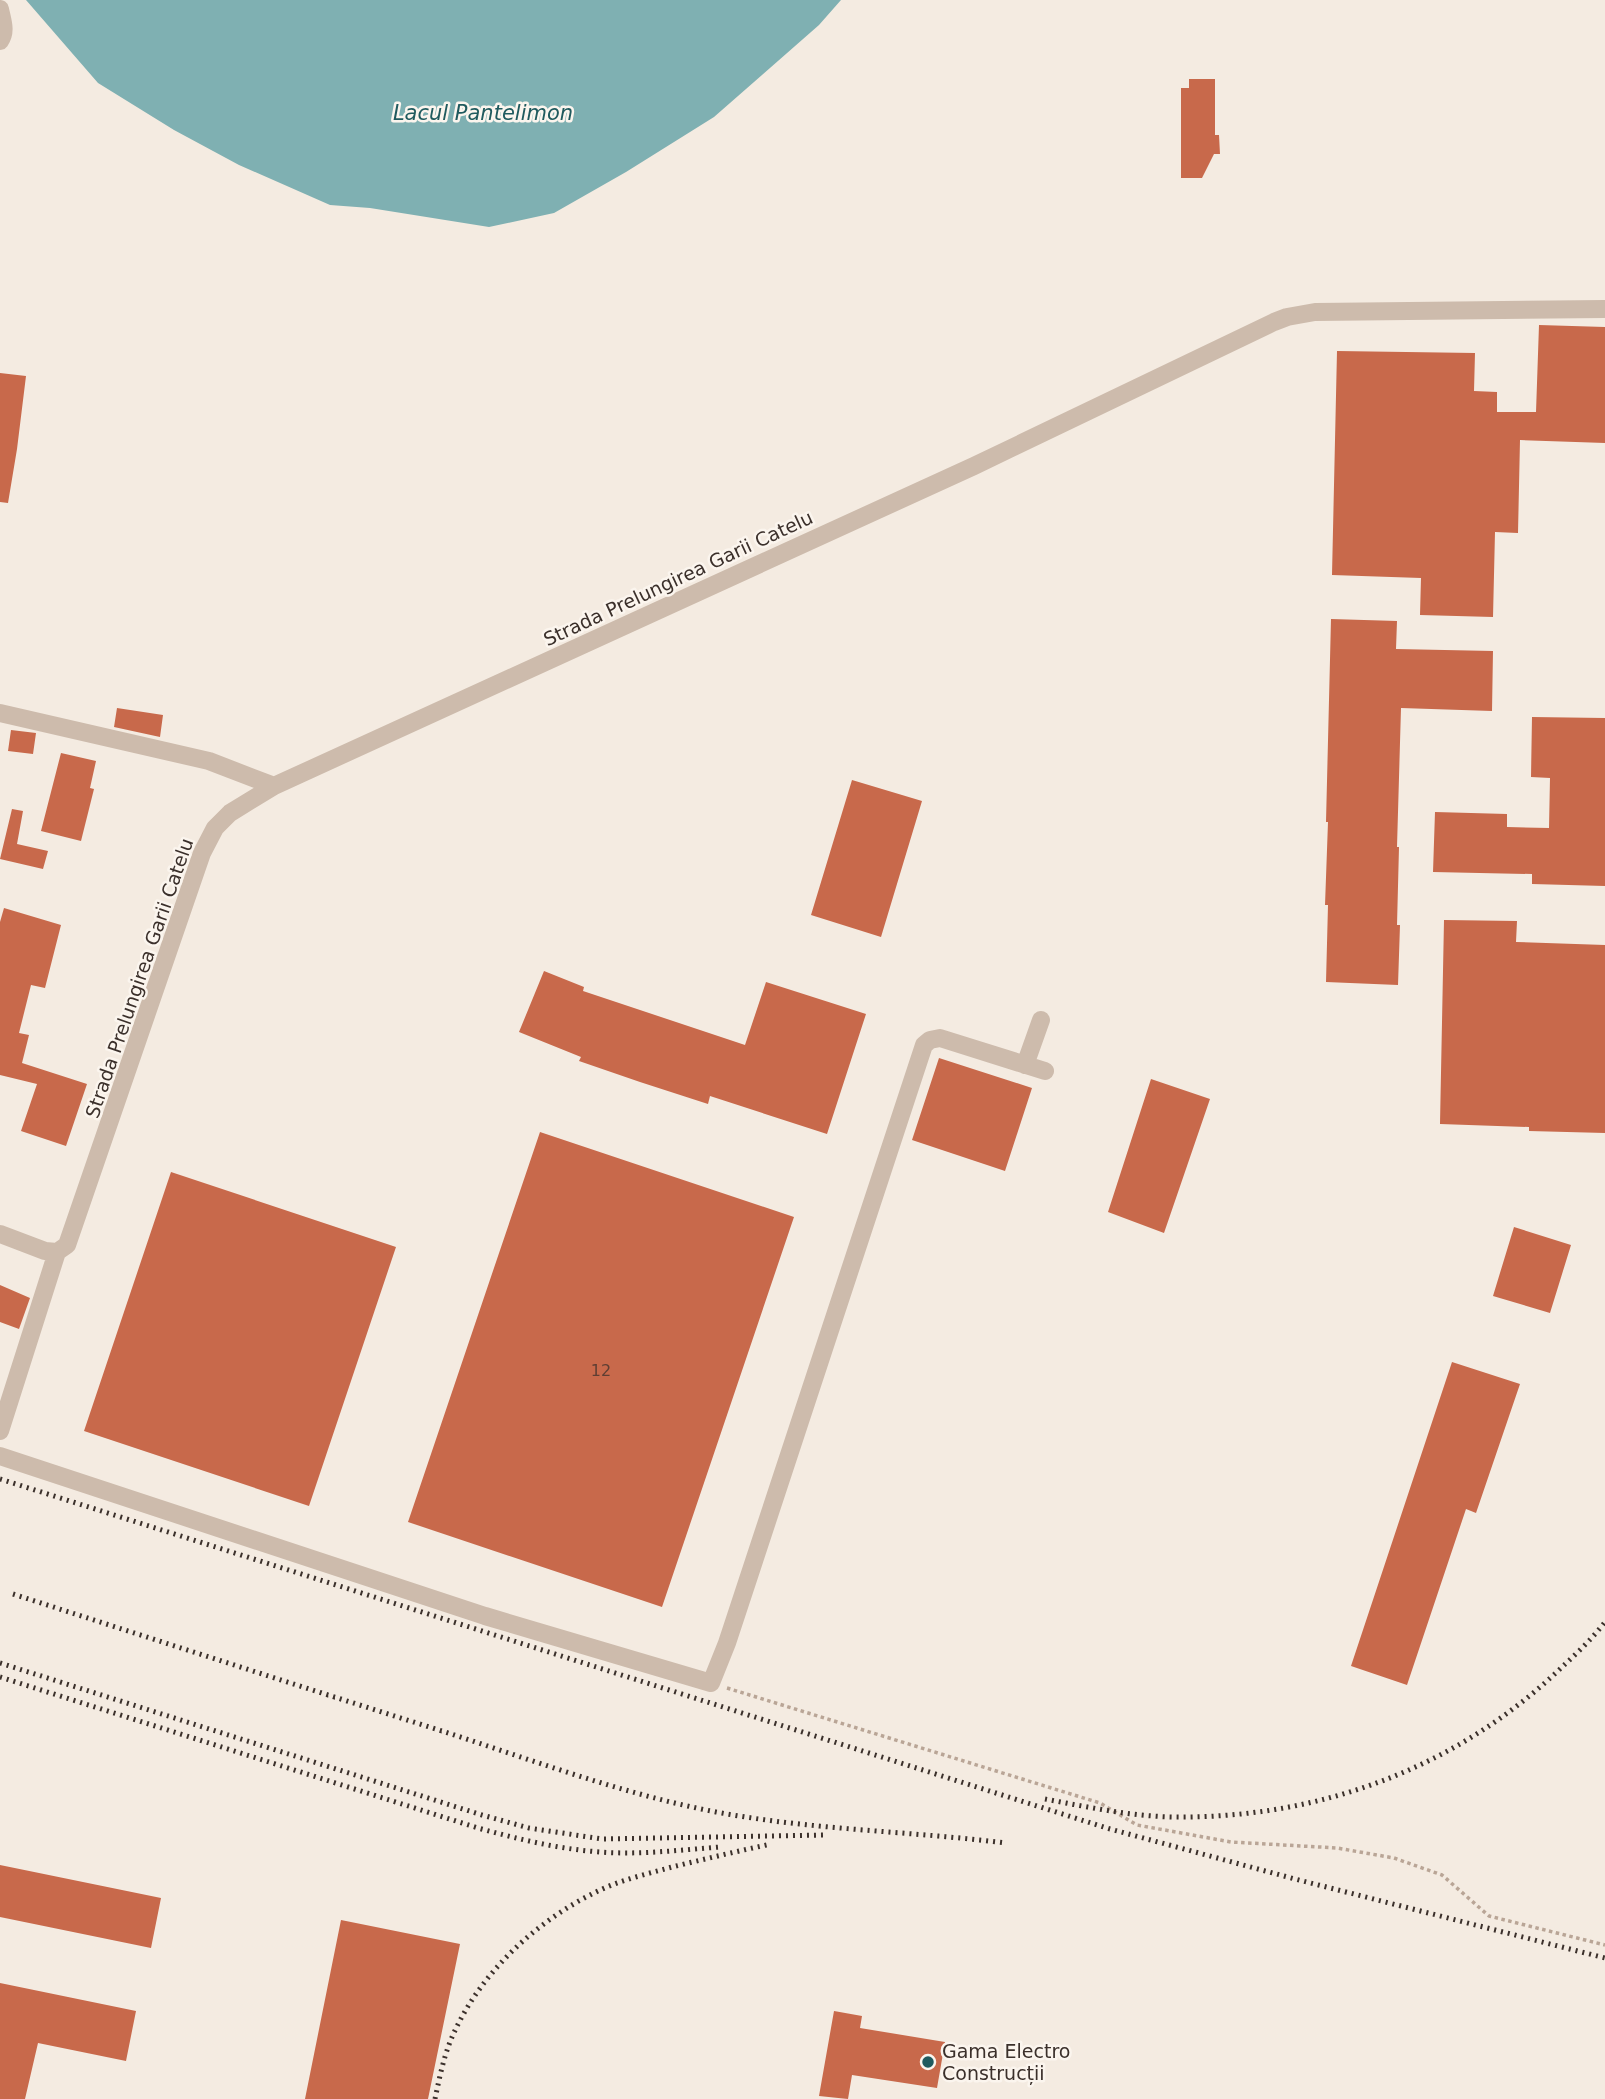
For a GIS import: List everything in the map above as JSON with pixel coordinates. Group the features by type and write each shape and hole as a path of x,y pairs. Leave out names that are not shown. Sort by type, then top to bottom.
{"street":[{"path":"0,9 4,28 0,41"},
{"name":"Strada Prelungirea Garii Catelu","path":"0,1431 57,1252 67,1245 202,853 215,828 230,813 274,786 974,466 1287,317 1315,312 1605,309"},
{"path":"0,713 209,761 274,786"},
{"path":"1025,1065 1041,1020"},
{"path":"0,1456 485,1616 711,1683 727,1643 923,1045 940,1038 1045,1071"},
{"path":"0,1234 45,1251 57,1252"}],"path":[{"path":"711,1683 1100,1803 1136,1825 1231,1842 1338,1848 1394,1858 1442,1875 1489,1916 1605,1945"}],"water":[{"name":"Lacul Pantelimon","path":"26,0 841,0 819,25 714,117 554,213 489,227 370,208 330,205 239,165 174,130 98,83"}],"building":[{"path":"1189,79 1215,79 1215,135 1219,135 1220,154 1214,154 1202,178 1181,178 1181,88 1189,88"},
{"path":"1539,325 1605,327 1605,443 1520,440 1518,533 1495,532 1493,617 1420,615 1421,578 1332,575 1337,351 1475,353 1474,391 1497,392 1497,412 1536,412"},
{"path":"0,373 26,376 8,503 0,502"},
{"path":"1331,619 1397,621 1396,649 1493,651 1492,711 1401,708 1397,847 1397,925 1400,925 1398,985 1326,982 1326,822"},
{"path":"117,708 163,715 160,737 114,727"},
{"path":"1532,717 1605,718 1605,886 1532,884 1532,874 1433,872 1435,812 1507,814 1507,827 1549,828 1550,778 1531,777"},
{"path":"11,730 36,733 33,754 8,751"},
{"path":"61,753 96,761 90,788 94,789 81,841 41,831"},
{"path":"852,780 922,801 881,937 811,915"},
{"path":"12,809 23,811 17,844 48,851 43,869 0,859"},
{"path":"4,908 61,925 45,988 31,985 19,1033 29,1035 22,1063 87,1084 66,1146 21,1131 37,1084 0,1075 0,922"},
{"path":"1444,920 1517,921 1516,942 1605,945 1605,1133 1529,1131 1529,1127 1440,1124"},
{"path":"544,971 584,987 583,991 745,1045 766,982 866,1014 827,1134 710,1096 708,1104 640,1082 579,1061 581,1057 519,1032"},
{"path":"939,1058 1032,1088 1005,1171 912,1140"},
{"path":"1151,1079 1210,1099 1164,1233 1108,1212"},
{"path":"540,1132 794,1217 662,1607 408,1522"},
{"path":"171,1172 396,1247 309,1506 84,1431"},
{"path":"1514,1227 1571,1245 1550,1313 1493,1296"},
{"path":"0,1285 30,1298 19,1329 0,1322"},
{"path":"1452,1362 1520,1384 1476,1513 1466,1509 1407,1685 1351,1666"},
{"path":"0,1865 161,1898 151,1948 0,1917"},
{"path":"341,1920 460,1944 428,2099 305,2099"},
{"path":"0,1983 136,2011 126,2061 38,2043 25,2099 0,2099"},
{"path":"834,2011 862,2016 860,2028 945,2042 937,2088 852,2075 848,2099 819,2096"}],"railway":[{"path":"0,1479 1110,1829 1605,1958"},
{"path":"13,1594 578,1776 681,1805 788,1823 1006,1843"},
{"path":"1045,1799 1156,1816 1226,1815 1279,1809 1382,1781 1430,1760 1476,1734 1520,1703 1561,1668 1605,1622"},
{"path":"0,1663 529,1828 602,1839 828,1835"},
{"path":"0,1677 523,1840 569,1849 615,1853 720,1847"},
{"path":"435,2099 450,2042 475,1995 510,1954 551,1919 596,1892 624,1881 771,1844"}],"place":[{"name":"Gama Electro Construcții","path":"928,2062"}]}
